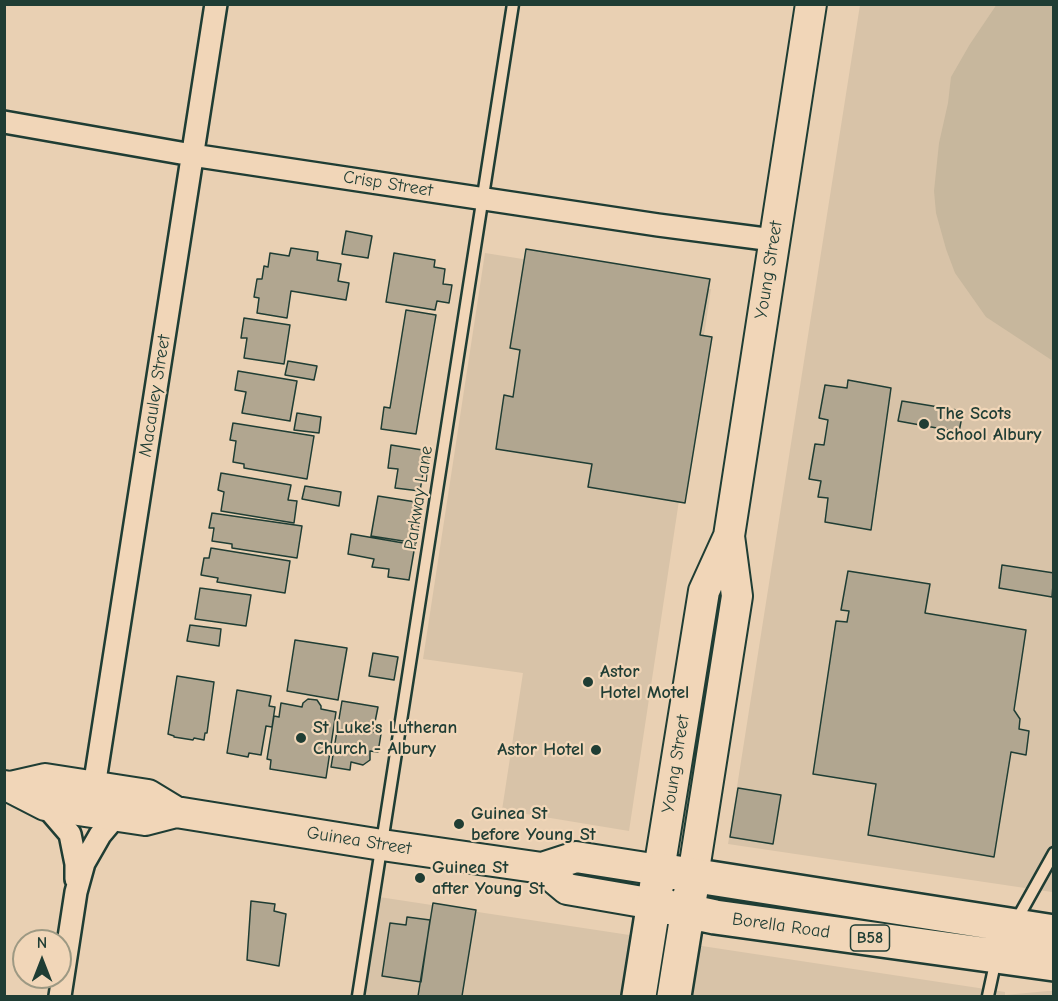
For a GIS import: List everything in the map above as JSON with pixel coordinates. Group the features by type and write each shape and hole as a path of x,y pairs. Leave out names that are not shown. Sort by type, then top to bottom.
{"main road":[{"name":"Young Street","path":"639,996 704,591 729,536 811,4"},
{"name":"Young Street","path":"674,996 737,596 729,536"},
{"name":"Guinea Street","path":"7,786 45,779 148,795 176,812 542,868 576,857 659,870"},
{"name":"Guinea Street","path":"7,786 45,805 116,816 145,820 176,812"},
{"path":"542,868 567,889 654,904"},
{"name":"B58","path":"659,870 693,876"},
{"name":"Borella Road","path":"693,876 1053,932"},
{"name":"B58","path":"654,904 687,910"},
{"name":"Borella Road","path":"687,910 715,916 1053,964"}],"street":[{"name":"Macauley Street","path":"93,787 216,4"},
{"name":"Crisp Street","path":"4,122 192,155 658,225 773,240"},
{"path":"45,805 70,834 76,864 76,892 60,996"},
{"path":"76,892 88,856 100,835 116,816"}],"lane":[{"name":"Parkway Lane","path":"358,996 513,4"},
{"path":"1013,927 1053,853"},
{"path":"988,996 997,956"}],"shaded area":[{"path":"997,4 1053,5 1053,361 986,317 955,273 936,213 934,191 939,143 951,77"},
{"name":"The Scots School Albury","path":"860,5 1053,5 1052,892 728,844"},
{"path":"485,253 711,289 629,831 502,810 523,673 423,659"},
{"path":"379,897 1005,992 1005,995 1054,991 1053,996 363,996"}],"building":[{"path":"346,231 372,236 368,258 342,254"},
{"path":"291,248 318,252 317,260 341,264 338,281 349,283 346,300 291,291 287,318 257,313 259,298 254,297 257,279 262,279 264,266 268,267 270,253 289,256"},
{"path":"526,249 710,279 700,335 712,337 685,503 588,487 592,464 496,449 504,395 513,397 520,350 510,348"},
{"path":"394,253 435,260 434,267 445,269 443,284 452,285 449,303 437,301 435,310 386,302"},
{"path":"406,310 436,315 416,434 381,429 384,407 390,408"},
{"path":"244,318 290,325 284,364 244,358 247,338 241,338"},
{"path":"288,361 317,366 314,380 285,375"},
{"path":"238,371 297,381 290,421 242,413 246,392 235,390"},
{"path":"848,380 891,388 871,530 825,522 828,498 818,497 821,481 809,479 815,444 824,445 828,420 819,418 825,385 847,388"},
{"path":"902,401 963,411 959,432 898,421"},
{"path":"297,413 321,417 319,433 294,430"},
{"path":"233,423 314,436 307,479 244,468 244,464 233,462 236,441 230,440"},
{"path":"391,445 429,451 426,473 423,473 420,491 395,488 398,469 388,468"},
{"path":"221,473 291,485 288,500 297,501 294,523 221,511 224,492 218,490"},
{"path":"305,486 341,492 339,506 302,499"},
{"path":"378,496 422,503 416,543 371,536"},
{"path":"212,513 302,526 297,558 232,548 232,544 212,541 214,528 209,528"},
{"path":"351,534 415,545 409,580 388,577 389,569 372,567 374,559 348,554"},
{"path":"211,548 290,561 285,593 217,582 218,578 201,575 204,558 209,558"},
{"path":"1002,565 1054,573 1052,597 999,588"},
{"path":"848,571 930,584 925,613 1026,630 1014,710 1020,719 1019,729 1029,731 1026,755 1011,752 994,857 868,835 876,784 813,774 836,621 847,622 849,611 841,610"},
{"path":"200,588 251,595 246,626 195,619"},
{"path":"190,625 221,629 219,646 187,641"},
{"path":"295,640 347,648 338,700 287,691"},
{"path":"373,653 398,657 394,680 369,676"},
{"path":"177,676 214,682 204,740 174,737 168,734"},
{"path":"237,690 271,696 269,706 275,707 272,727 266,726 261,755 249,753 248,757 227,753"},
{"name":"St Luke's Lutheran Church - Albury","path":"308,699 317,700 321,709 336,712 326,778 270,769 271,760 267,759 274,716 279,717 281,703 302,707"},
{"path":"342,701 378,707 373,732 381,734 378,752 370,751 370,760 363,765 351,762 350,770 331,767"},
{"path":"738,788 781,795 773,844 730,837"},
{"path":"251,901 275,904 274,911 286,914 279,966 247,960"},
{"path":"433,903 476,910 462,996 418,996"},
{"path":"407,917 430,920 421,982 382,976 390,923 406,925"}],"place":[{"name":"The Scots School Albury","path":"924,424"},
{"name":"Astor Hotel Motel","path":"588,682"},
{"name":"St Luke's Lutheran Church - Albury","path":"301,738"},
{"name":"Astor Hotel","path":"596,750"},
{"name":"Guinea St before Young St","path":"459,824"},
{"name":"Guinea St after Young St","path":"420,878"}]}
